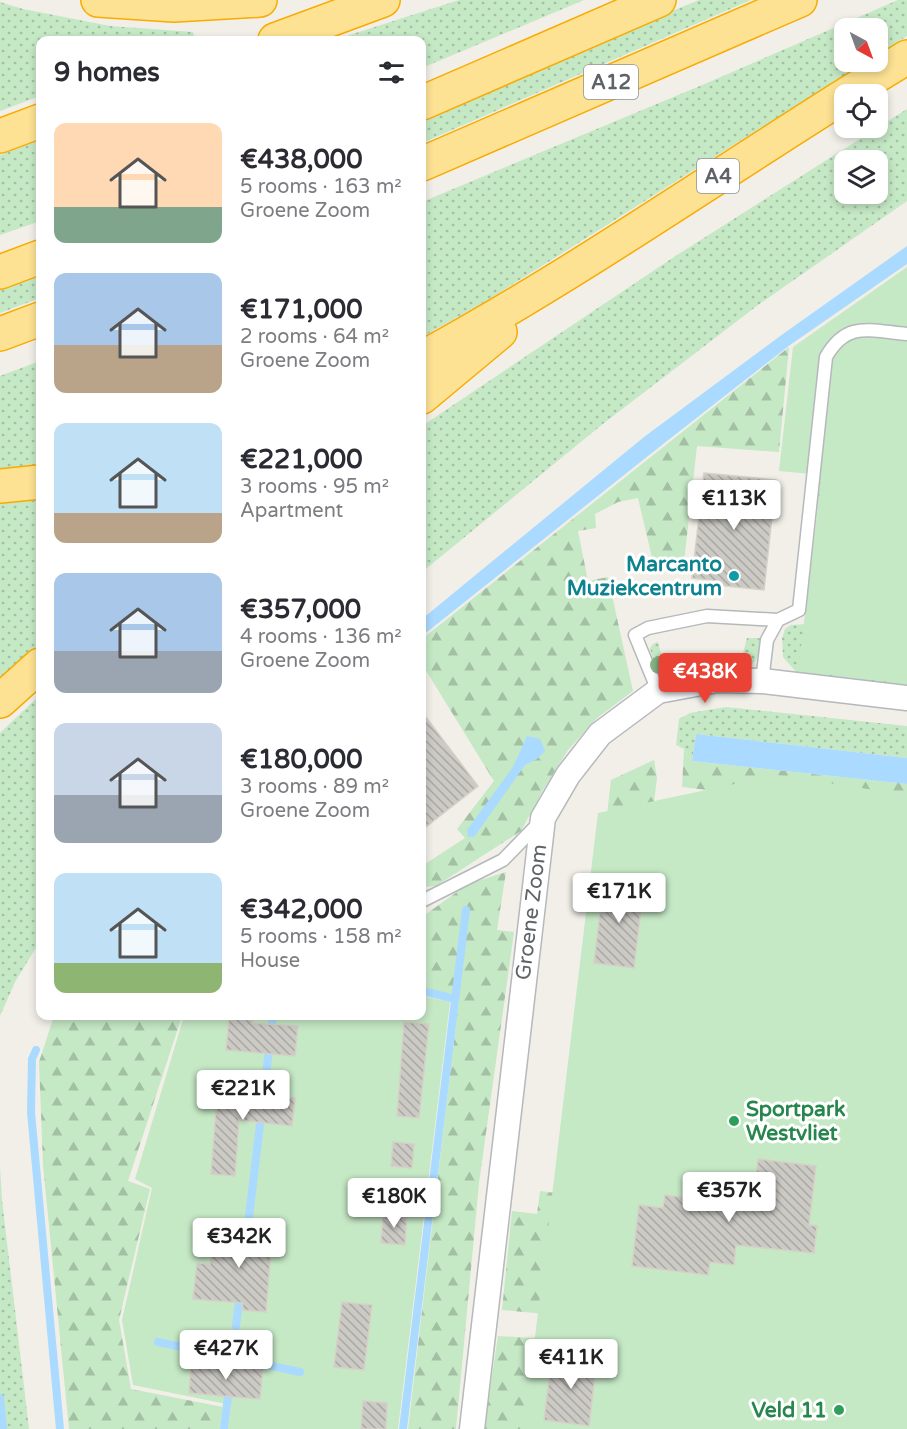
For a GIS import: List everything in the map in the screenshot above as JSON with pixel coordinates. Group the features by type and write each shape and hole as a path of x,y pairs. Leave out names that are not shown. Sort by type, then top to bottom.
{"highway":[{"path":"98,0 174,5 260,0"},
{"path":"286,36 382,0"},
{"name":"A12","path":"426,101 659,0"},
{"name":"A12","path":"426,162 800,0"},
{"name":"A4","path":"864,84 907,57"},
{"name":"A4","path":"426,356 474,330 592,257 834,103"},
{"path":"0,136 36,123"},
{"name":"A4","path":"426,394 592,257"},
{"path":"0,272 36,258"},
{"path":"0,334 36,320"},
{"path":"0,486 36,482"},
{"path":"0,701 36,669"}],"street":[{"name":"Groene Zoom","path":"472,1429 543,819 568,775 600,734 658,691 717,680 762,681 907,698"}],"lane":[{"path":"658,691 635,635 648,628 707,616 778,620 799,610 826,357 833,343 847,332 862,330 907,334"},
{"path":"762,681 767,640 778,620"},
{"path":"426,899 503,860 543,819"}],"green space":[{"path":"459,0 584,0 426,66 426,36 346,36"},
{"path":"699,0 751,0 426,141 426,116 574,51"},
{"path":"898,0 907,0 907,36 888,48 888,18 857,18"},
{"path":"0,2 23,9 110,26 193,32 194,36 36,36 36,98 0,111"},
{"path":"834,28 834,72 849,72 488,300 426,335 426,200"},
{"path":"907,109 907,201 758,305 604,423 426,569 426,423 674,257 834,155 834,204 888,204 888,150 842,150 861,138 888,138 888,121"},
{"path":"36,142 36,222 0,235 0,155"},
{"path":"907,267 907,684 798,671 822,475 779,471 793,347"},
{"path":"36,272 36,300 0,313 0,286"},
{"path":"789,347 779,452 697,446 684,562 654,566 638,498 618,502 595,514 596,528 578,531 588,581 608,577 633,691 597,718 568,750 521,831 436,886 426,887 426,863 465,838 457,829 494,781 426,670 426,636"},
{"path":"36,362 36,652 0,683 0,376"},
{"path":"828,367 907,670 907,686 798,674 783,657 782,638 785,629 791,625 809,624"},
{"path":"747,638 759,638 763,642 756,660 749,667 707,669 665,679 656,673 650,648 658,642 663,661 702,656 742,657"},
{"path":"36,699 36,948 15,982 0,1016 0,733"},
{"path":"726,707 907,726 907,758 696,734 692,761 684,749 676,745 679,719 690,713"},
{"path":"684,749 692,761 907,784 907,813 682,787"},
{"path":"654,760 657,778 651,825 601,868 611,780"},
{"name":"Sportpark Westvliet","path":"777,775 907,795 907,1429 524,1429 598,813"},
{"path":"506,872 497,930 514,932 479,1183 456,1429 408,1429 459,999 426,992 426,914 468,884"},
{"path":"426,997 450,1002 398,1429 228,1429 231,1405 133,1385 122,1320 152,1188 135,1179 183,1020 426,1020"},
{"path":"53,1020 181,1020 128,1181 150,1189 119,1320 131,1389 223,1407 220,1429 69,1429 43,1165 39,1062"},
{"path":"0,1166 2,1200 29,1429 0,1429"},
{"path":"540,1191 570,1195 556,1315 502,1310 512,1211 537,1214"},
{"path":"498,1336 552,1339 562,1429 484,1429"}],"water":[{"path":"907,246 907,264 790,345 426,633 426,616 644,437"},
{"path":"696,734 907,758 907,784 692,761"},
{"path":"527,736 540,739 545,751 537,759 525,765 474,837 468,837 467,830 513,767"}],"building":[{"path":"704,473 776,480 764,590 717,585 717,581 692,578"},
{"path":"426,717 478,786 426,827"},
{"path":"604,879 644,884 634,968 594,963"},
{"path":"229,1020 253,1020 252,1023 298,1026 295,1056 226,1050"},
{"path":"404,1022 429,1024 419,1118 397,1116"},
{"path":"218,1084 242,1086 242,1092 295,1098 292,1126 239,1120 235,1176 211,1174"},
{"path":"393,1142 414,1144 412,1168 391,1166"},
{"path":"758,1159 816,1166 809,1225 817,1226 814,1253 736,1245 734,1265 710,1262 708,1275 632,1266 639,1205 663,1208 665,1195 753,1206"},
{"path":"383,1213 407,1215 405,1245 381,1243"},
{"path":"253,1221 278,1223 275,1252 271,1251 266,1312 242,1310 243,1303 193,1299 197,1263 210,1264 214,1236 252,1240"},
{"path":"342,1302 372,1305 364,1370 334,1367"},
{"path":"552,1354 597,1359 589,1426 544,1420"},
{"path":"191,1364 263,1367 260,1399 189,1393"},
{"path":"363,1401 387,1403 386,1429 361,1429"}],"waterway":[{"path":"403,1429 466,910"},
{"path":"426,992 455,999"},
{"path":"245,1250 273,1020"},
{"path":"36,1050 32,1059 31,1112 60,1429"},
{"path":"236,1326 240,1293"},
{"path":"158,1342 300,1372"},
{"path":"224,1429 229,1388"},
{"path":"0,1398 3,1429"}],"place":[{"name":"Marcanto Muziekcentrum","path":"734,576"},
{"name":"Sportpark Westvliet","path":"734,1121"},
{"name":"Veld 11","path":"839,1410"}]}
